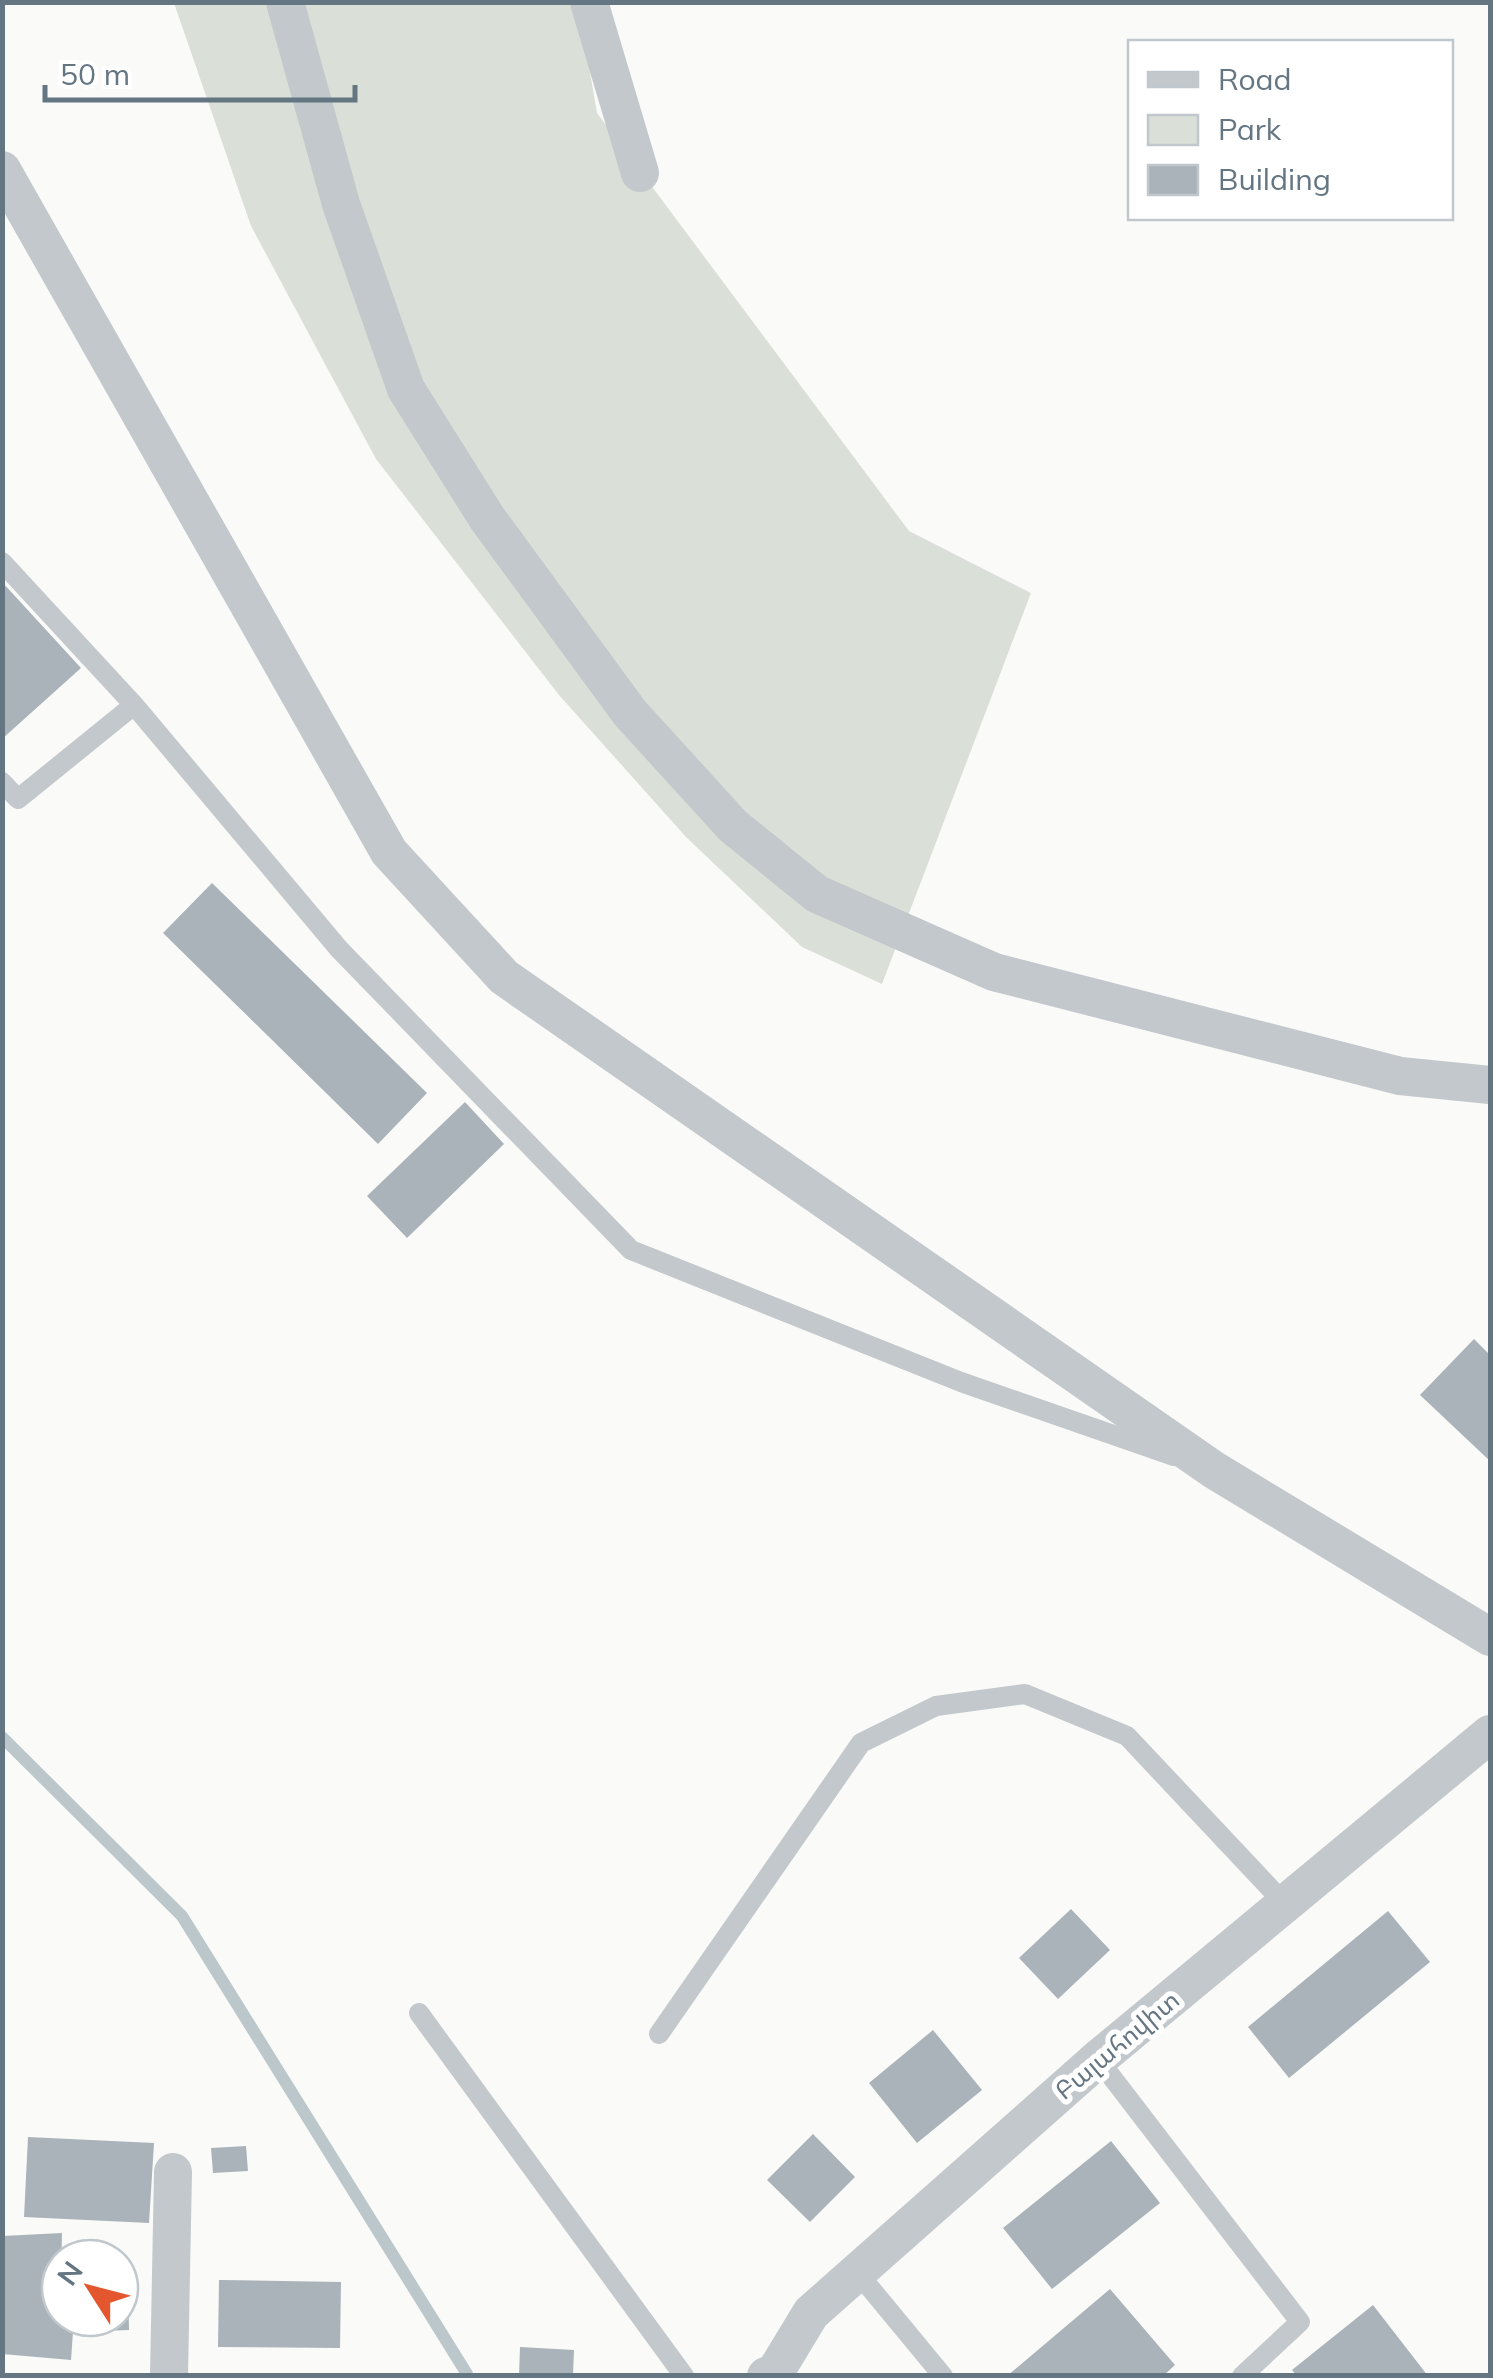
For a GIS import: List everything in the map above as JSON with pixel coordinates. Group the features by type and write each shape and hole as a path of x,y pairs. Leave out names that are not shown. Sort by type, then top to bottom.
{"street":[{"path":"285,2 341,204 406,389 487,518 630,713 733,826 817,894 994,972 1400,1076 1490,1085"},
{"path":"589,2 640,173"},
{"path":"2,170 389,852 504,977 1214,1470 1490,1638"},
{"name":"Բալահովիտ","path":"772,2375 812,2312 1098,2059 1490,1734"},
{"path":"169,2376 174,2172"}],"lane":[{"path":"2,562 134,706 339,949 631,1250 961,1382 1214,1470"},
{"path":"2,782 18,799 134,706"},
{"path":"659,2034 860,1742 936,1706 1025,1694 1127,1736 1285,1904"},
{"path":"420,2013 684,2376"},
{"path":"1098,2059 1300,2322 1242,2376"},
{"path":"857,2272 942,2376"}],"green space":[{"path":"174,3 578,3 597,113 909,531 1031,593 882,984 802,947 686,837 559,695 376,459 251,226"}],"building":[{"path":"2,582 81,668 2,739"},
{"path":"212,883 427,1093 378,1144 163,933"},
{"path":"465,1102 504,1144 407,1238 367,1196"},
{"path":"1474,1339 1490,1355 1490,1461 1420,1395"},
{"path":"1071,1909 1110,1950 1058,1999 1019,1958"},
{"path":"1388,1911 1430,1962 1289,2078 1248,2027"},
{"path":"933,2030 982,2090 917,2143 869,2083"},
{"path":"813,2134 855,2177 810,2222 767,2180"},
{"path":"28,2137 154,2143 149,2223 24,2217"},
{"path":"1111,2141 1160,2203 1052,2289 1003,2228"},
{"path":"246,2146 248,2171 213,2173 211,2148"},
{"path":"62,2233 62,2238 40,2238 40,2338 73,2338 71,2360 2,2354 2,2236"},
{"path":"219,2280 341,2282 340,2348 218,2347"},
{"path":"1110,2289 1175,2365 1163,2376 1007,2376"},
{"path":"1373,2305 1428,2376 1297,2376 1292,2370"},
{"path":"520,2347 574,2350 573,2376 519,2376"}],"waterway":[{"path":"2,1737 182,1916 467,2374"}]}
